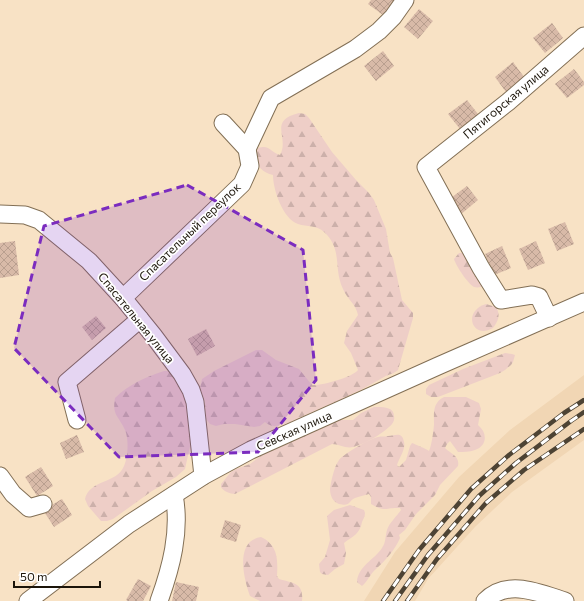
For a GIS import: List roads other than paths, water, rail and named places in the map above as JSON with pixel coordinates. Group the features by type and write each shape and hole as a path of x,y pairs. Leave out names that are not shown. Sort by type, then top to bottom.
{"street":[{"path":"224,123 247,149 271,98 355,49 379,31 393,17 405,0"},
{"name":"Пятигорская улица","path":"549,318 539,297 532,295 501,300 481,268 426,167 508,102 584,36"},
{"name":"Спасательный переулок","path":"123,298 242,184 250,166 247,149"},
{"name":"Спасательная улица","path":"0,214 25,215 39,220 89,261 140,319 182,374 191,390 197,414 203,476"},
{"name":"Севская улица","path":"28,601 129,524 203,476 251,450 584,302"},
{"path":"77,420 66,382 140,319"},
{"path":"0,476 13,494 29,508 43,504"},
{"path":"158,601 167,576 174,546 176,516 174,495"},
{"path":"485,601 491,595 508,588 526,589 565,601"}],"railway":[{"path":"383,601 419,550 471,489 509,455 564,413 584,400"},
{"path":"395,601 428,555 479,496 516,463 584,412"},
{"path":"407,601 437,559 486,503 524,470 584,429"}]}
